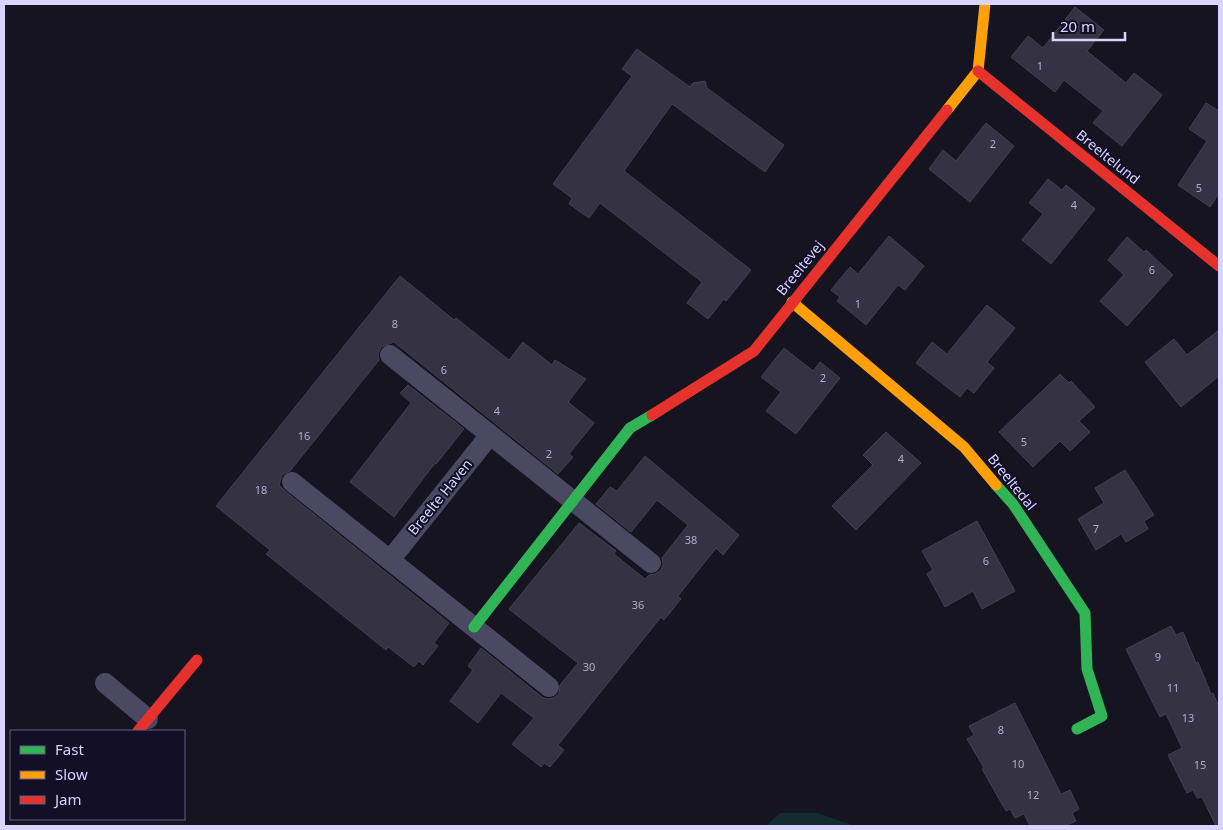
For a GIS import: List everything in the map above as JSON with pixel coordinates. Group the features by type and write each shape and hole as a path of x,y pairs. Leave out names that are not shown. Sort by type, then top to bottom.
{"street":[{"path":"978,71 985,4"},
{"name":"Breeltelund","path":"978,71 1219,266"},
{"name":"Breeltevej","path":"574,501 630,428 754,351 978,71"},
{"name":"Breeltedal","path":"792,302 964,447 1014,504 1085,613 1086,669 1102,716 1077,729"},
{"path":"390,355 651,563"},
{"name":"Breelte Haven","path":"390,560 490,435"},
{"path":"292,482 549,686"},
{"path":"474,627 574,501"},
{"path":"105,683 143,725 197,660"}],"green space":[{"path":"780,813 818,813 854,826 766,826"}],"building":[{"path":"1075,7 1104,30 1087,51 1126,83 1134,73 1162,95 1122,146 1093,123 1103,111 1064,80 1055,92 1011,57 1028,36 1043,48"},
{"path":"637,49 690,87 693,83 705,81 707,88 784,145 765,172 672,104 624,171 751,270 726,301 724,299 708,319 687,303 702,282 600,203 589,218 569,204 572,198 553,184 632,76 622,69"},
{"path":"1206,103 1219,111 1219,193 1210,207 1178,185 1207,141 1189,129"},
{"path":"986,123 1014,146 970,202 929,169 943,150 956,161"},
{"path":"1048,179 1062,190 1066,185 1095,209 1051,264 1022,240 1043,214 1029,203"},
{"path":"889,236 924,266 905,290 898,285 866,325 837,301 840,297 831,290 850,267 858,274"},
{"path":"1127,237 1144,252 1146,250 1173,275 1127,326 1100,301 1124,275 1108,260"},
{"path":"400,276 454,320 456,318 509,360 523,342 552,365 555,360 586,379 568,402 594,423 569,454 573,457 558,474 394,342 381,347 378,354 379,360 290,471 282,475 279,485 285,491 449,623 434,643 438,646 423,665 419,661 414,667 388,647 386,650 266,554 270,550 216,506"},
{"path":"987,305 1015,328 987,362 994,368 974,393 967,388 960,397 916,363 932,342 947,354"},
{"path":"1219,330 1219,376 1181,407 1145,362 1174,339 1187,355"},
{"path":"784,348 813,371 820,362 840,378 796,434 766,411 781,392 761,377"},
{"path":"1060,374 1069,383 1071,381 1095,407 1079,421 1090,432 1070,451 1060,441 1033,467 999,432"},
{"path":"408,385 464,429 435,463 394,517 350,482 411,403 400,393"},
{"path":"886,432 921,463 856,530 832,506 873,465 863,455"},
{"path":"645,456 739,535 723,555 716,548 678,596 681,599 664,620 661,617 558,745 564,750 550,767 544,763 541,767 512,744 534,718 501,693 478,723 450,701 473,670 468,666 481,648 542,697 547,699 553,698 559,694 560,685 578,663 509,609 579,523 616,551 614,554 645,579 649,575 661,570 662,558 688,525 657,500 631,532 596,504 610,487 617,491"},
{"path":"1125,470 1154,515 1144,521 1148,529 1126,542 1121,534 1096,550 1078,519 1104,503 1095,488"},
{"path":"977,521 1015,591 982,609 973,591 945,607 927,574 933,570 922,551"},
{"path":"1171,626 1176,635 1183,632 1196,663 1198,662 1211,694 1213,693 1219,707 1219,826 1216,826 1202,797 1197,798 1193,790 1187,793 1168,755 1182,748 1166,714 1160,717 1126,649"},
{"path":"1015,703 1061,794 1070,790 1079,809 1072,813 1076,821 1064,826 1030,826 1024,814 1015,818 1010,809 1006,811 982,769 984,768 967,739 974,735 969,726"}],"traffic: fast":[{"path":"474,627 630,428 652,415"},
{"path":"996,485 1013,504 1085,613 1087,669 1102,716 1077,729"}],"traffic: slow":[{"path":"947,110 978,71 985,4"},
{"path":"792,302 964,447 996,485"}],"traffic: jam":[{"path":"978,71 1219,266"},
{"path":"652,415 754,351 947,110"},
{"path":"139,730 197,660"}]}
